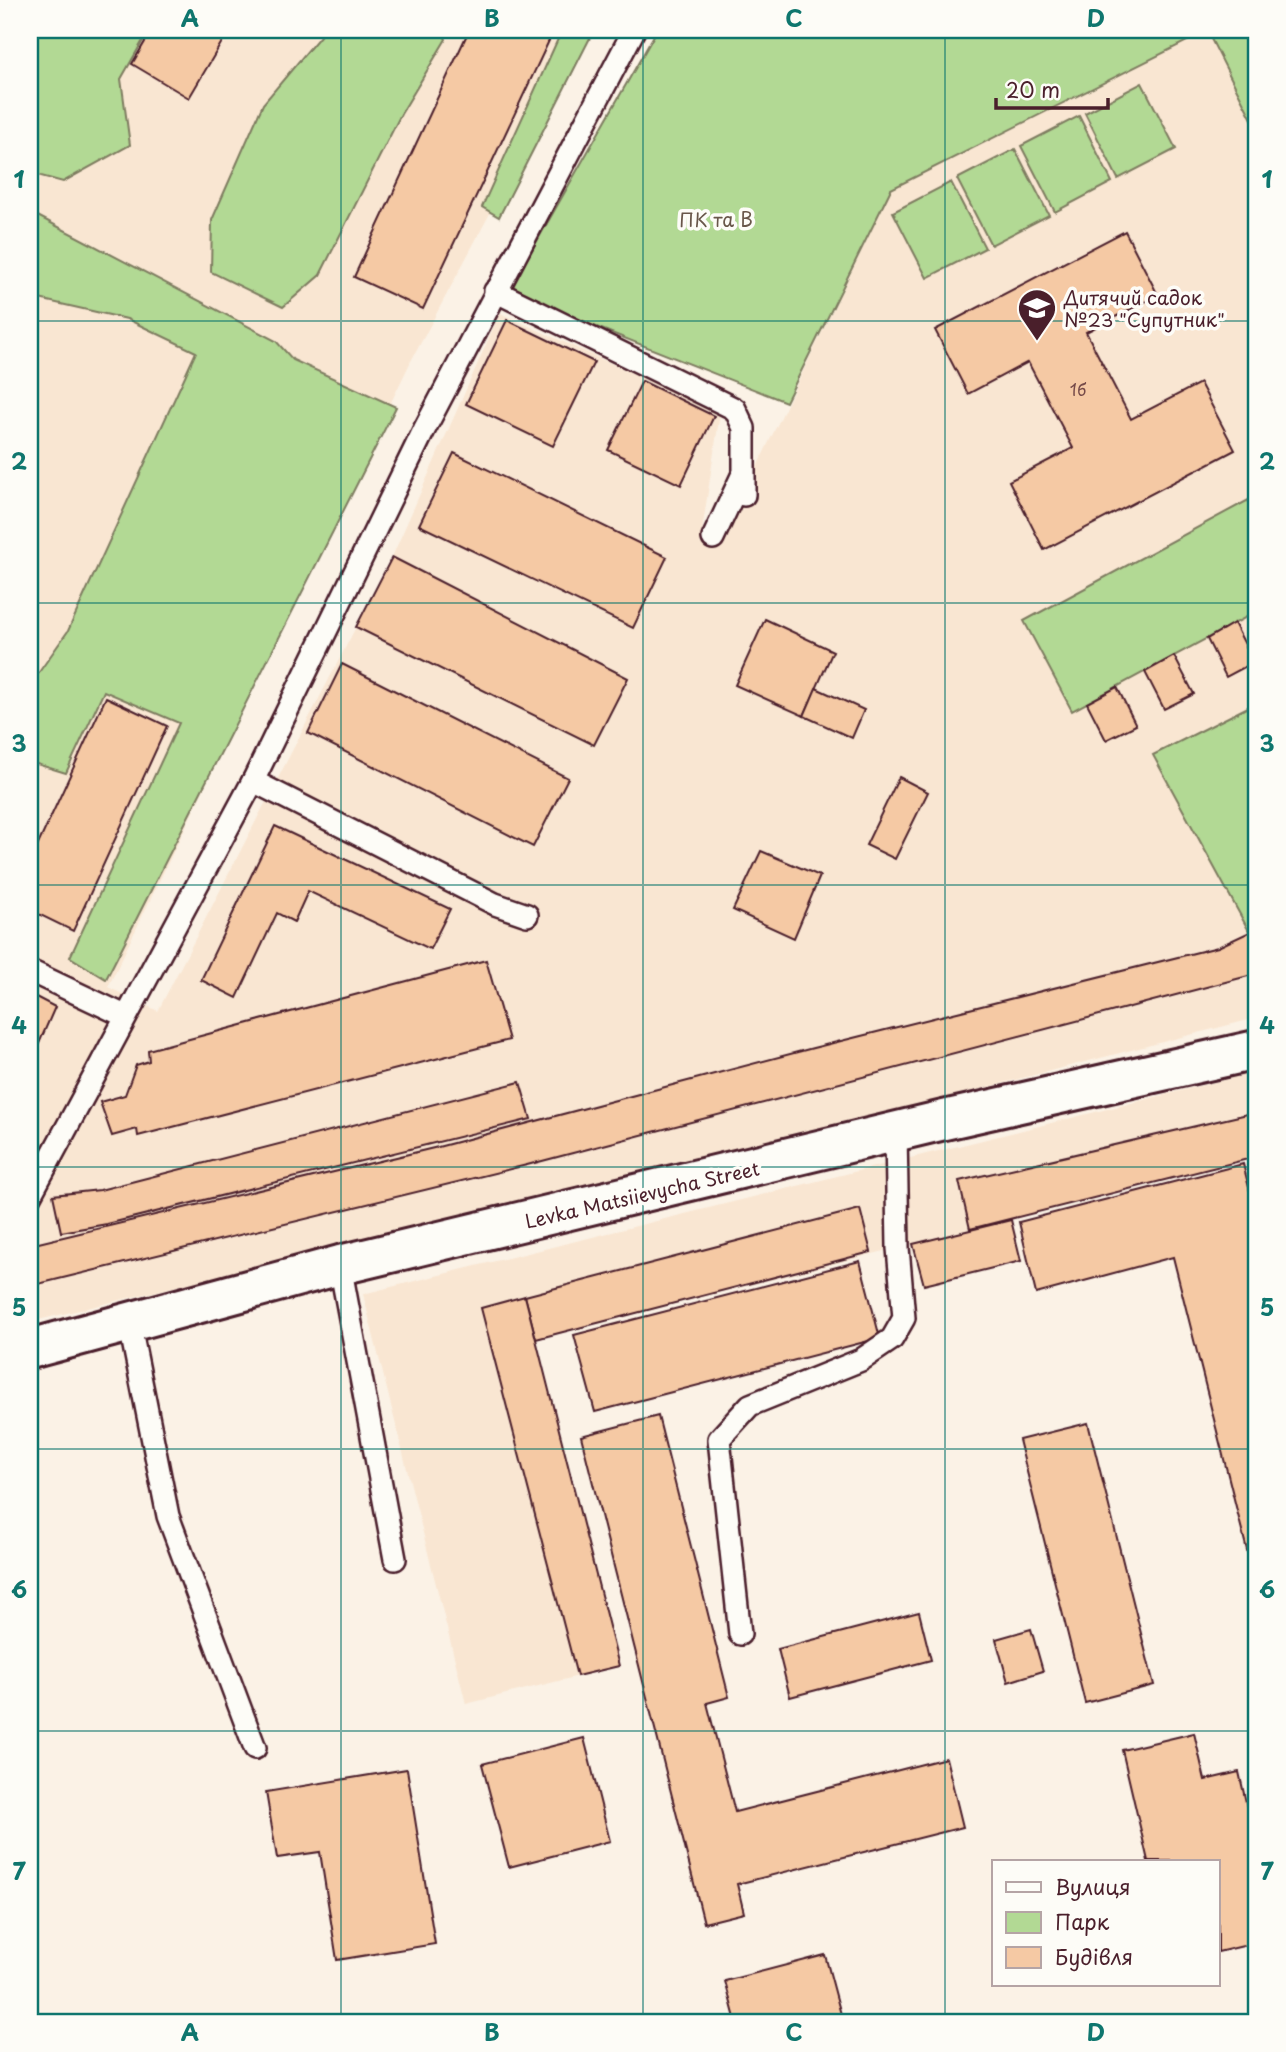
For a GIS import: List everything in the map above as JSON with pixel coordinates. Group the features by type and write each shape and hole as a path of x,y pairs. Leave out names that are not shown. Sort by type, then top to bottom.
{"street":[{"name":"Levka Matsiievycha Street","path":"30,1349 340,1265 896,1132 1256,1050"}],"lane":[{"path":"30,1196 253,781 495,291 561,172 634,30"},
{"path":"495,291 735,409 744,428 743,485 713,538"},
{"path":"253,781 495,904 527,915"},
{"path":"30,971 125,1016"},
{"path":"740,1634 719,1439 751,1405 861,1360 892,1339 904,1318 898,1248 896,1132"},
{"path":"340,1265 395,1559"},
{"path":"129,1321 168,1516 255,1748"}],"shaded area":[{"path":"30,30 588,30 410,363 108,987 158,1011 392,557 500,313 720,413 700,544 727,529 891,189 1207,31 1256,127 1256,1018 891,1112 30,1322"},
{"path":"1256,1072 1256,1157 536,1339 619,1666 466,1704 363,1294"}],"green space":[{"path":"30,30 149,30 121,79 130,145 63,182 30,173"},
{"path":"325,30 440,30 446,39 401,114 320,275 283,307 211,272 212,220 263,104"},
{"path":"562,30 594,30 499,217 482,207"},
{"name":"ПК та В","path":"657,30 1256,30 1256,127 1207,31 891,189 786,402 508,292"},
{"path":"1142,83 1176,149 1118,179 1085,113"},
{"path":"1079,116 1112,182 1055,212 1021,146"},
{"path":"1015,149 1049,215 991,245 957,179"},
{"path":"951,182 985,248 927,278 893,212"},
{"path":"30,212 276,341 293,360 396,407 106,979 70,957 179,723 104,691 66,773 30,762 30,685 68,631 196,352 127,319 30,297"},
{"path":"1256,496 1256,612 1072,711 1024,621"},
{"path":"1256,703 1256,929 1249,931 1153,755"}],"building":[{"path":"152,30 229,30 189,98 132,64"},
{"path":"469,30 554,30 423,309 354,277"},
{"path":"1125,231 1158,295 1086,332 1131,419 1200,383 1235,450 1044,550 1009,481 1073,448 1028,362 968,394 935,330"},
{"path":"507,320 594,362 553,446 466,404"},
{"path":"642,381 714,416 681,485 608,450"},
{"path":"454,453 667,557 633,628 419,525"},
{"path":"392,557 628,678 594,745 356,627"},
{"path":"765,619 833,651 804,716 735,685"},
{"path":"1234,623 1254,662 1226,677 1207,639"},
{"path":"1174,656 1194,694 1164,709 1145,672"},
{"path":"342,664 568,778 533,847 308,733"},
{"path":"1117,687 1136,725 1106,740 1087,703"},
{"path":"816,688 864,710 852,738 804,716"},
{"path":"106,697 167,726 73,931 30,910 30,862"},
{"path":"899,777 928,792 895,859 866,845"},
{"path":"275,826 450,909 430,949 308,891 294,922 277,913 237,998 201,980"},
{"path":"761,851 820,876 794,938 733,910"},
{"path":"1256,929 1256,974 527,1165 30,1286 30,1245 438,1147 813,1048 1218,947"},
{"path":"486,960 509,1040 138,1136 137,1129 112,1136 100,1102 125,1095 136,1065 149,1061 148,1050"},
{"path":"30,994 55,1007 30,1064"},
{"path":"520,1082 531,1119 107,1224 61,1232 53,1195 100,1190"},
{"path":"1256,1112 1256,1157 970,1229 959,1181"},
{"path":"1243,1164 1256,1215 1256,1586 1173,1257 1036,1294 1019,1222"},
{"path":"860,1209 871,1252 536,1339 525,1296"},
{"path":"1011,1220 1021,1261 924,1285 913,1244"},
{"path":"860,1261 880,1338 595,1412 574,1335"},
{"path":"525,1296 619,1666 577,1676 481,1308"},
{"path":"658,1416 729,1697 707,1703 735,1812 946,1758 963,1827 737,1884 744,1913 704,1923 581,1436"},
{"path":"1088,1423 1154,1685 1085,1703 1019,1440"},
{"path":"919,1612 931,1660 790,1697 778,1649"},
{"path":"1031,1629 1043,1671 1008,1682 996,1639"},
{"path":"1194,1733 1205,1780 1239,1772 1256,1846 1256,1943 1220,1952 1220,1860 1148,1860 1122,1750"},
{"path":"584,1738 610,1841 509,1867 482,1764"},
{"path":"407,1769 435,1944 337,1960 320,1852 277,1858 266,1792"},
{"path":"30,1839 36,1839 35,1949 30,1949"},
{"path":"825,1955 843,2022 736,2022 725,1981"}],"place":[{"name":"Дитячий садок №23 \"Супутник\"","path":"1037,342"}]}
